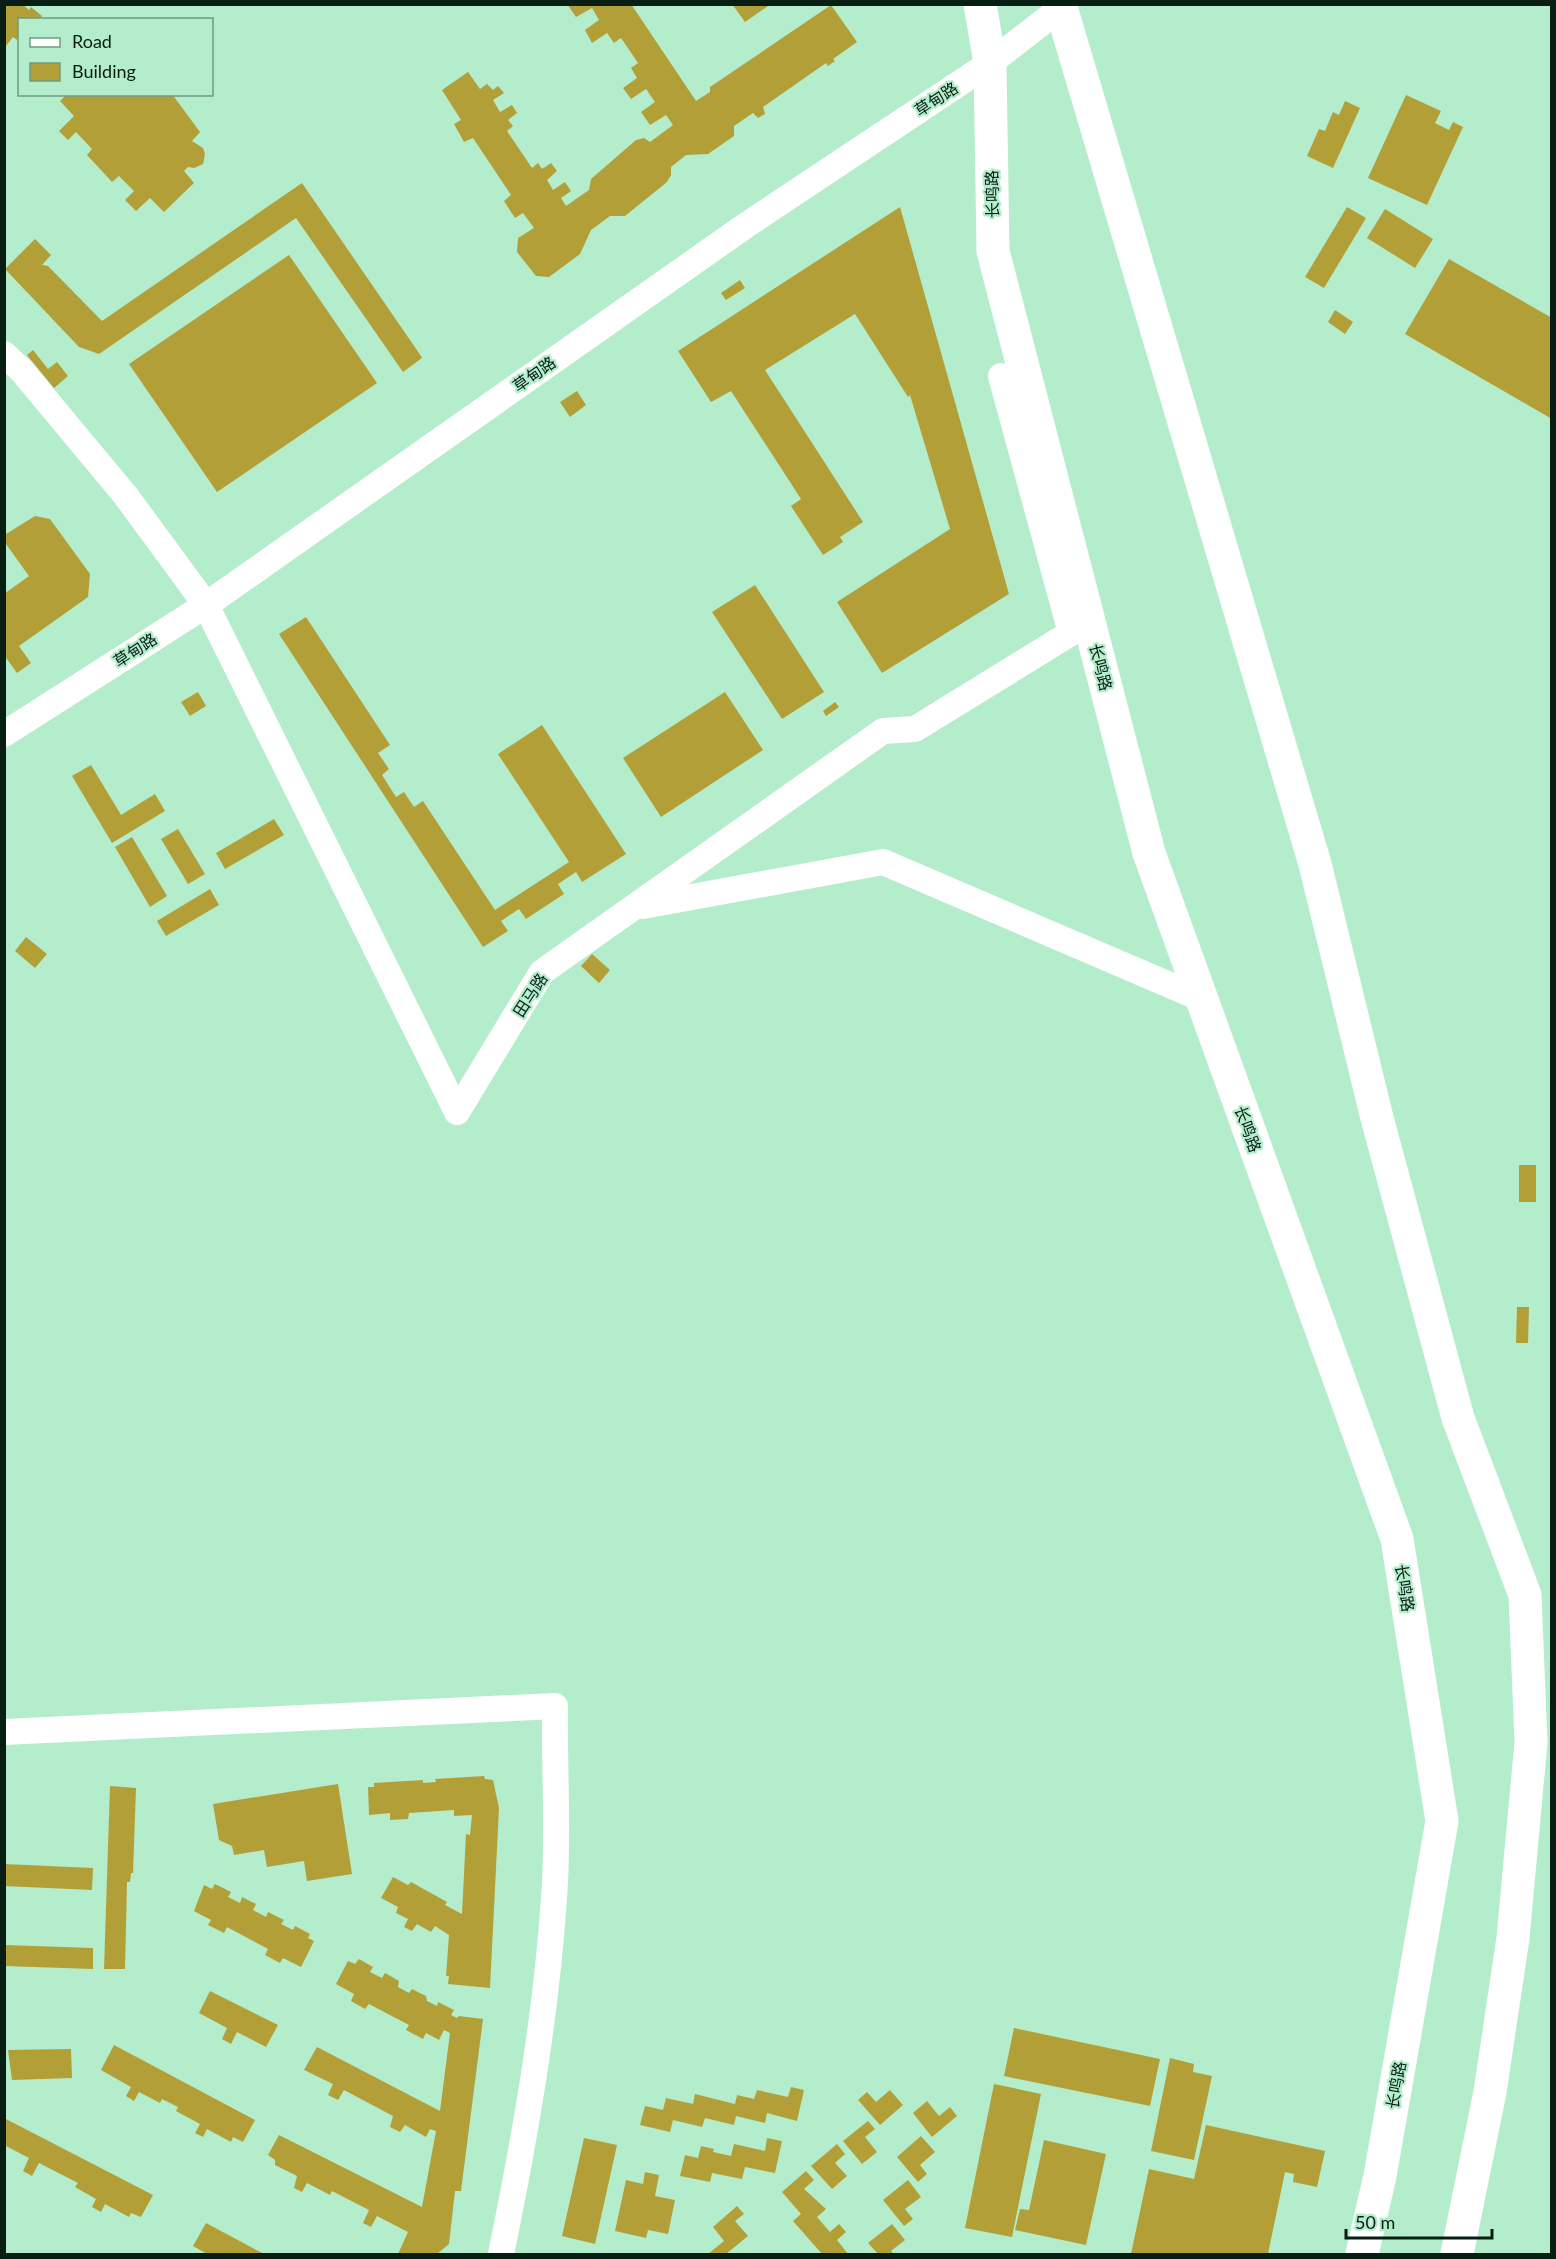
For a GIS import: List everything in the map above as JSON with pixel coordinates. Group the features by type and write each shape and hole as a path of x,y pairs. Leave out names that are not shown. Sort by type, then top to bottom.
{"main road":[{"name":"长鸣路","path":"980,4 990,63 993,251 1149,853 1397,1539 1442,1821 1380,2176 1362,2254"},
{"path":"1061,6 1315,864 1377,1118 1458,1418 1525,1595 1531,1742 1514,1938 1490,2092 1457,2254"}],"street":[{"name":"草甸路","path":"4,734 206,605 745,226 990,63 1061,6"},
{"path":"4,354 22,371 126,496 206,605"},
{"name":"田马路","path":"206,605 458,1112 542,972 883,732 915,729 1071,633 1001,376"},
{"path":"634,907 883,862 1200,998"},
{"path":"4,1732 555,1706 554,1897 523,2147 501,2254"}],"building":[{"path":"4,4 22,4 29,10 31,7 42,16 40,18 18,18 18,41 13,37 6,46"},
{"path":"567,4 631,4 696,101 710,92 710,87 831,5 857,42 833,59 835,61 828,66 826,63 763,107 765,114 758,118 753,113 734,126 734,136 708,154 686,155 671,167 671,175 667,182 625,216 610,216 591,230 580,254 549,277 536,276 517,252 518,238 534,228 523,213 515,218 504,201 511,195 473,138 464,142 454,124 461,120 442,90 468,72 480,89 487,84 493,90 498,86 504,93 493,100 500,112 512,105 517,113 508,120 513,126 507,131 532,168 538,163 542,169 551,163 557,171 547,180 553,190 565,182 571,191 561,198 566,206 589,190 591,179 636,140 644,138 650,142 673,125 666,115 650,125 641,112 655,102 646,89 631,99 623,88 637,78 631,68 638,63 621,38 614,43 607,33 592,43 585,30 599,20 592,8 576,17"},
{"path":"732,4 771,4 745,22"},
{"path":"1406,95 1441,111 1435,123 1449,130 1453,122 1463,127 1427,205 1368,178"},
{"path":"65,96 173,96 200,132 192,141 203,148 205,154 203,164 194,168 188,167 184,171 194,183 164,212 150,198 136,211 125,200 134,191 119,176 112,182 87,155 92,149 76,132 68,140 59,131 74,116 60,101"},
{"path":"1345,101 1360,108 1333,168 1307,156 1319,129 1325,131 1333,112 1339,115"},
{"path":"302,183 421,356 422,358 403,372 296,218 99,354 79,347 5,269 35,239 51,255 42,265 48,266 102,321"},
{"path":"900,207 1009,594 882,673 837,602 950,529 910,395 908,397 855,314 765,370 863,522 840,537 843,542 823,555 791,506 801,499 731,391 711,402 678,351"},
{"path":"1347,207 1366,218 1324,288 1305,277"},
{"path":"1385,209 1433,239 1415,268 1367,238"},
{"path":"289,255 377,383 217,492 129,364"},
{"path":"1449,259 1552,318 1552,419 1405,334"},
{"path":"740,280 745,288 726,300 721,293"},
{"path":"1335,310 1353,322 1345,334 1328,322"},
{"path":"33,350 48,369 57,362 68,376 54,388 27,355"},
{"path":"577,391 586,405 570,417 560,402"},
{"path":"35,516 50,519 90,574 88,597 19,646 31,663 17,673 4,655 4,594 29,576 6,544 6,534"},
{"path":"755,585 824,692 782,719 712,612"},
{"path":"306,617 390,745 378,753 389,769 382,775 396,797 404,792 414,807 423,801 495,910 569,862 498,754 542,725 626,854 582,882 576,872 558,884 564,894 526,919 519,909 501,921 508,931 483,947 279,634"},
{"path":"198,692 206,706 190,716 181,702"},
{"path":"725,692 763,750 661,817 623,758"},
{"path":"835,702 839,707 826,716 823,711"},
{"path":"91,765 121,815 155,794 165,811 112,843 72,776"},
{"path":"274,819 284,835 225,869 216,853"},
{"path":"178,829 205,874 188,884 161,839"},
{"path":"132,837 167,896 150,907 115,847"},
{"path":"210,889 219,905 166,936 157,921"},
{"path":"26,937 47,954 35,968 15,951"},
{"path":"592,954 610,970 599,983 581,966"},
{"path":"1519,1165 1536,1165 1536,1202 1519,1202"},
{"path":"1517,1307 1529,1307 1528,1343 1516,1343"},
{"path":"484,1776 485,1779 493,1780 499,1808 490,1988 448,1984 449,1976 446,1976 449,1935 435,1926 431,1932 417,1924 412,1931 404,1927 408,1919 396,1913 398,1907 381,1898 393,1877 408,1885 411,1882 447,1902 445,1905 462,1914 466,1834 470,1835 472,1815 454,1816 454,1810 409,1813 408,1819 390,1820 390,1813 369,1815 368,1787 374,1787 374,1783 423,1780 423,1783 436,1782 435,1779"},
{"path":"338,1784 352,1874 307,1881 304,1861 267,1867 264,1850 234,1855 232,1846 219,1840 213,1804"},
{"path":"110,1786 136,1788 133,1873 131,1873 130,1882 127,1882 125,1969 104,1969"},
{"path":"4,1864 93,1868 92,1890 4,1886"},
{"path":"215,1884 231,1892 228,1897 240,1903 242,1897 256,1904 253,1910 266,1917 268,1912 284,1920 281,1924 293,1930 295,1926 310,1934 308,1938 314,1941 301,1967 283,1958 280,1963 265,1955 268,1949 227,1927 224,1933 208,1925 211,1920 194,1911 204,1885 212,1889"},
{"path":"4,1945 93,1948 93,1969 4,1966"},
{"path":"359,1959 373,1967 370,1972 382,1978 385,1973 399,1981 398,1987 409,1993 412,1989 426,1996 427,2001 437,2006 438,2002 454,2010 451,2015 457,2018 459,2016 483,2019 461,2191 455,2191 449,2244 437,2254 398,2254 408,2232 377,2216 371,2227 363,2223 369,2210 332,2191 330,2195 307,2183 302,2192 294,2188 297,2176 275,2165 275,2160 268,2155 279,2135 422,2207 436,2131 430,2129 426,2137 405,2125 400,2132 390,2127 393,2116 344,2090 338,2100 328,2095 333,2084 304,2070 317,2047 440,2111 450,2033 444,2030 439,2040 426,2033 423,2039 406,2030 409,2025 369,2004 365,2009 351,2001 354,1994 336,1984 348,1961 355,1964"},
{"path":"210,1991 278,2025 266,2047 237,2032 231,2044 222,2039 227,2028 199,2013"},
{"path":"1014,2028 1160,2059 1150,2106 1004,2076"},
{"path":"114,2045 255,2120 243,2142 233,2137 231,2142 207,2129 203,2137 195,2133 200,2124 176,2111 178,2107 162,2099 160,2103 139,2092 134,2101 126,2096 131,2087 101,2070"},
{"path":"71,2049 72,2078 12,2080 8,2050"},
{"path":"1170,2058 1194,2064 1193,2072 1212,2076 1194,2160 1151,2151"},
{"path":"994,2084 1041,2094 1012,2237 965,2228"},
{"path":"791,2087 804,2090 797,2121 767,2113 765,2123 736,2116 734,2125 705,2118 702,2127 673,2120 670,2132 640,2125 645,2106 663,2110 666,2098 693,2104 695,2094 735,2104 737,2095 754,2099 757,2090 788,2097"},
{"path":"890,2090 903,2105 880,2125 858,2100 867,2092 876,2102"},
{"path":"927,2101 939,2116 950,2107 957,2116 932,2137 913,2113"},
{"path":"4,2118 153,2195 141,2217 131,2213 129,2217 105,2204 101,2212 92,2207 96,2199 75,2187 78,2183 39,2163 32,2176 23,2171 29,2158 4,2145"},
{"path":"868,2121 875,2129 865,2137 877,2152 862,2164 843,2141"},
{"path":"1206,2125 1325,2151 1317,2187 1293,2182 1294,2174 1285,2172 1268,2254 1131,2254 1149,2169 1194,2179"},
{"path":"921,2136 935,2152 920,2165 927,2174 918,2182 897,2157"},
{"path":"584,2138 617,2145 595,2244 562,2236"},
{"path":"767,2138 782,2141 775,2173 745,2167 742,2179 712,2173 710,2182 680,2176 685,2155 698,2158 701,2146 714,2149 713,2152 731,2156 734,2144 765,2151"},
{"path":"1044,2140 1106,2154 1086,2245 1015,2230 1020,2209 1029,2210"},
{"path":"837,2144 845,2154 835,2163 847,2176 832,2189 811,2166"},
{"path":"806,2171 814,2180 804,2189 826,2209 817,2217 830,2232 839,2224 846,2232 837,2240 848,2254 822,2254 793,2221 801,2214 782,2192"},
{"path":"645,2172 659,2175 655,2196 675,2200 668,2234 648,2230 646,2238 615,2231 626,2180 643,2184"},
{"path":"908,2180 921,2197 905,2209 913,2219 904,2226 883,2200"},
{"path":"737,2206 744,2214 735,2221 748,2236 726,2254 708,2254 724,2241 713,2227"},
{"path":"206,2223 264,2254 207,2254 193,2246"},
{"path":"892,2224 905,2240 891,2251 894,2254 878,2254 868,2243"}]}
